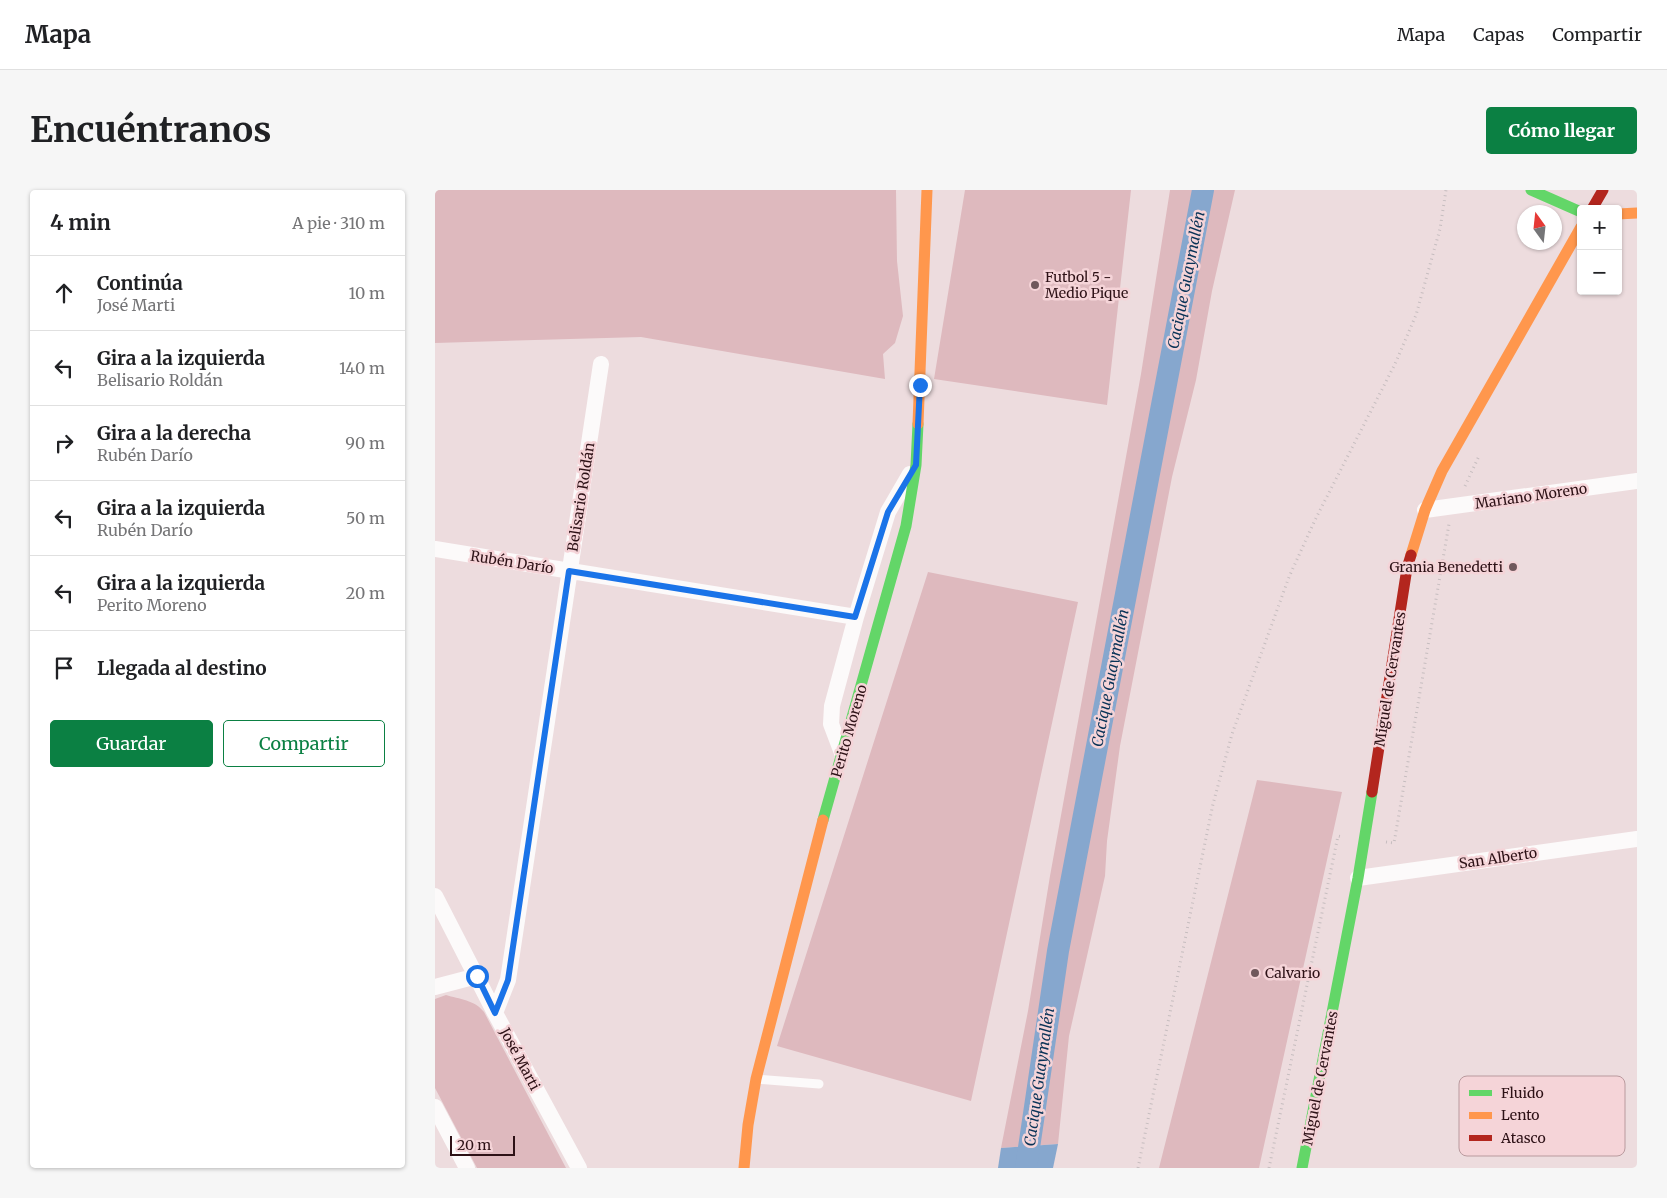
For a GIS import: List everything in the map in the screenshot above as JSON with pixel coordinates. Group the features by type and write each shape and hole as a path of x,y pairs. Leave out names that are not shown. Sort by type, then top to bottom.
{"main road":[{"name":"Perito Moreno","path":"744,1168 748,1125 756,1079 809,870 906,526 916,465 927,190"},
{"path":"1531,190 1577,210"},
{"path":"1594,205 1603,190"},
{"path":"1622,214 1637,213"},
{"name":"Perito Moreno","path":"924,289 937,226"},
{"name":"Miguel de Cervantes","path":"1302,1168 1358,878 1407,568 1425,510 1442,471 1577,234"}],"street":[{"name":"Belisario Roldán","path":"495,1013 508,980 601,364"},
{"path":"842,753 831,724 832,706 855,617 888,512 916,465"},
{"name":"Mariano Moreno","path":"1425,510 1637,481"},
{"name":"Rubén Darío","path":"435,549 855,617"},
{"name":"San Alberto","path":"1358,878 1637,839"},
{"name":"José Marti","path":"435,896 495,1013 579,1168"},
{"path":"435,988 477,976"},
{"path":"435,1107 467,1168"}],"lane":[{"path":"756,1079 819,1084"}],"path":[{"path":"1138,1168 1213,804 1232,734 1289,576 1315,520 1395,364 1416,315 1440,229 1446,190"}],"shaded area":[{"path":"435,190 896,190 897,261 903,316 895,343 883,354 885,379 641,337 435,343"},
{"name":"Futbol 5 - Medio Pique","path":"965,190 1131,190 1107,405 934,379"},
{"path":"1170,190 1235,190 1212,291 1196,380 1172,477 1120,746 1107,841 1105,876 1069,1036 1058,1144 1001,1148 1028,1011 1050,876 1141,374"},
{"path":"928,572 1078,602 971,1101 777,1046"},
{"name":"Calvario","path":"1257,780 1342,792 1259,1168 1159,1168"},
{"path":"446,995 471,1002 484,1012 566,1168 477,1168 435,1088 435,999"}],"water":[{"path":"1058,1144 1053,1168 998,1168 1001,1148"}],"waterway":[{"name":"Cacique Guaymallén","path":"1026,1168 1058,951 1203,190"}],"traffic: fast":[{"path":"1531,190 1577,210"},
{"path":"823,820 906,526 916,465 918,424"},
{"path":"1302,1168 1358,878 1372,792"}],"traffic: slow":[{"path":"918,424 927,190"},
{"path":"1622,214 1637,213"},
{"path":"1411,555 1425,510 1442,471 1577,234"},
{"path":"744,1168 748,1125 756,1079 823,820"}],"traffic: jam":[{"path":"1594,205 1603,190"},
{"path":"1372,792 1407,568 1411,555"}],"place":[{"name":"Futbol 5 - Medio Pique","path":"1035,285"},
{"name":"Grania Benedetti","path":"1513,567"},
{"name":"Calvario","path":"1255,973"}],"route":[{"path":"477,976 495,1013 508,980 569,571 855,617 888,512 916,465 920,385"}]}
